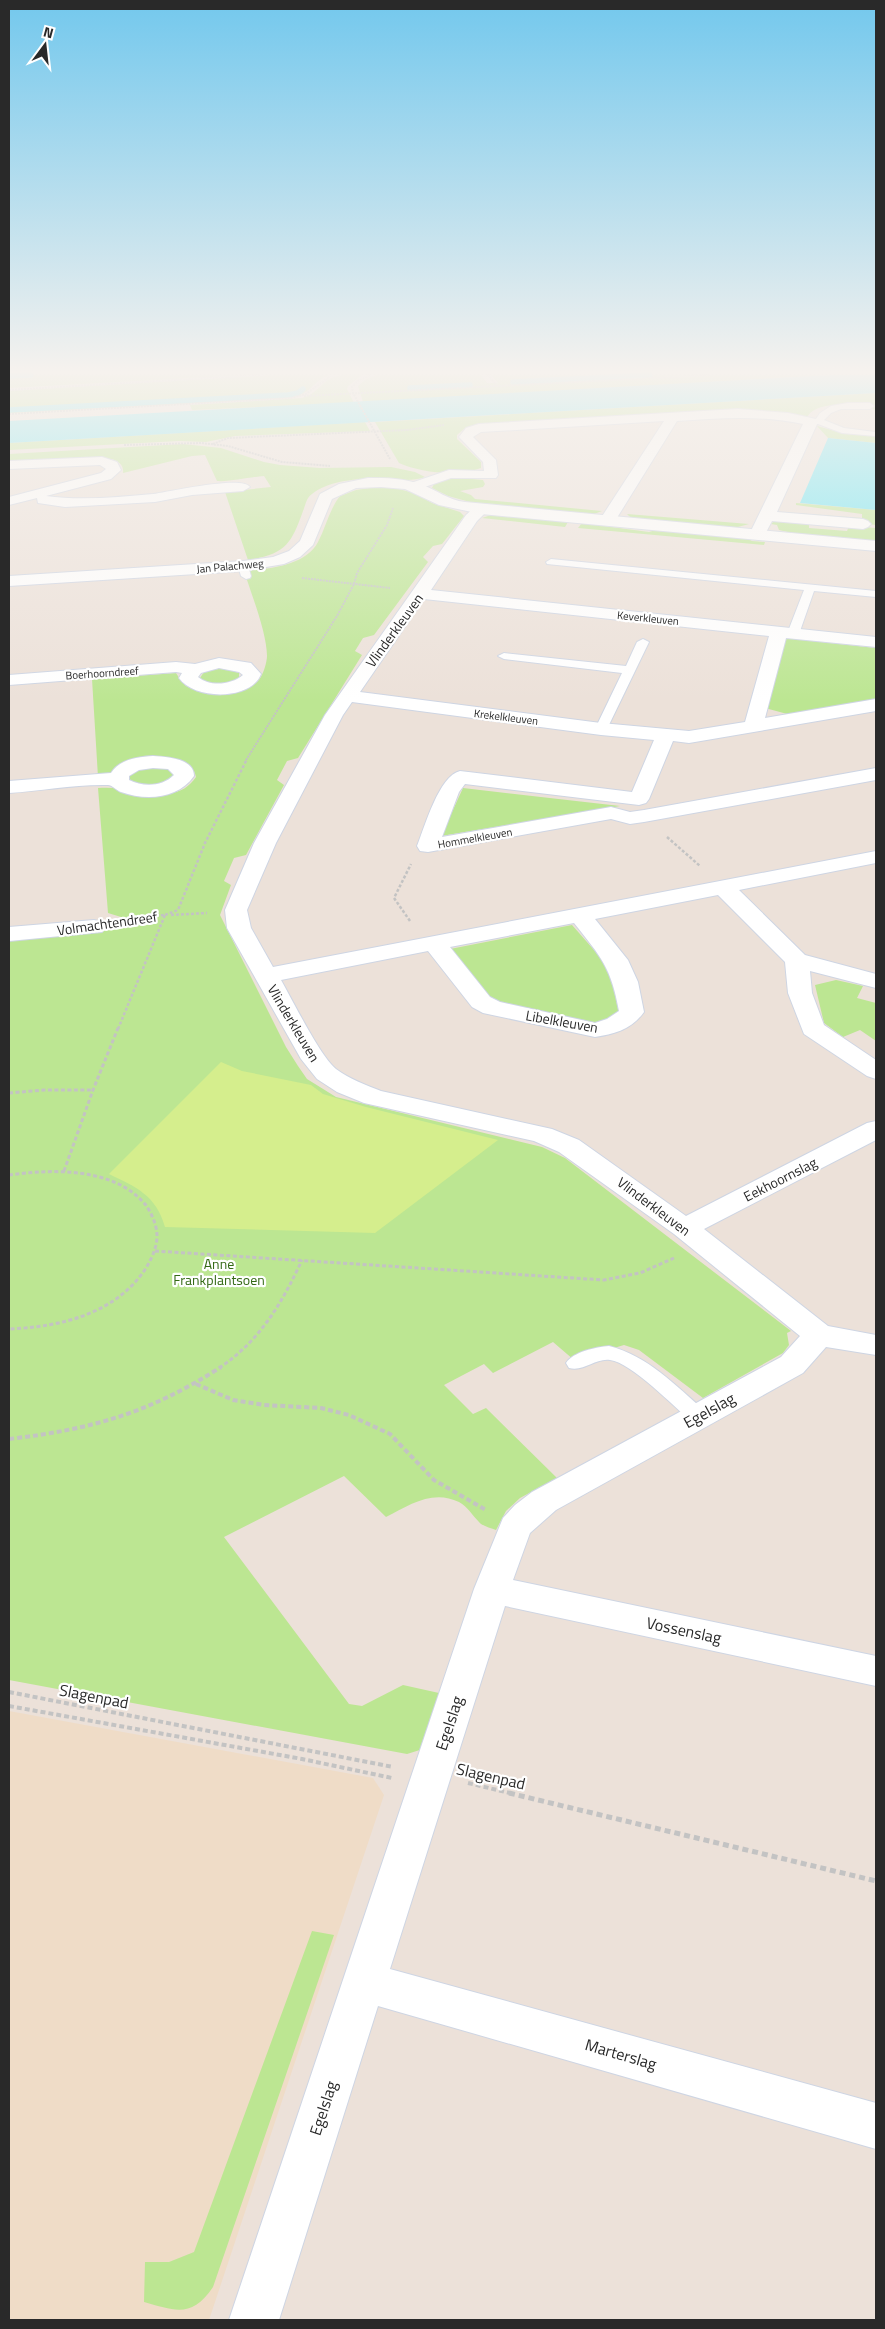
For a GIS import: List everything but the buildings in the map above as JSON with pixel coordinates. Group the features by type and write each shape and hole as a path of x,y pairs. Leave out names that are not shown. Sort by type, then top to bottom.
{"street":[{"path":"9,501 75,484"},
{"name":"Jan Palachweg","path":"9,581 245,571 283,559 302,549 307,542 325,498 334,491 365,484 412,486"},
{"path":"412,486 419,484"},
{"path":"486,491 492,484"},
{"path":"607,521 631,484"},
{"path":"757,535 785,484"},
{"path":"30,495 53,502 65,503 155,498 226,486 243,487"},
{"path":"412,486 426,491 438,500 481,509 876,546"},
{"name":"Vlinderkleuven","path":"481,509 471,518 422,592 334,715 265,843 236,910 239,928 314,1059 326,1074 346,1086 373,1097 542,1135 569,1146 589,1158 693,1235 819,1335"},
{"path":"766,516 863,524"},
{"name":"Keverkleuven","path":"422,592 876,642"},
{"path":"754,726 786,633"},
{"name":"Boerhoorndreef","path":"9,680 176,667 194,669"},
{"name":"Krekelkleuven","path":"347,696 601,729 689,736 876,705"},
{"path":"642,808 666,735"},
{"name":"Hommelkleuven","path":"428,846 449,792 460,777 642,808 876,774"},
{"path":"9,787 118,778"},
{"name":"Hommelkleuven","path":"428,846 611,813 630,818 642,808"},
{"path":"266,976 876,857"},
{"path":"723,887 797,960 876,981"},
{"name":"Libelkleuven","path":"430,944 481,1002 492,1008 595,1030 609,1028 626,1020 632,1012 626,982 616,960 580,915"},
{"name":"Volmachtendreef","path":"9,934 94,926"},
{"path":"797,960 800,993 813,1029 876,1071"},
{"name":"Eekhoornslag","path":"693,1235 876,1129"},
{"path":"819,1335 876,1345"},
{"name":"Egelslag","path":"254,2320 492,1589 515,1526 544,1501 792,1365 819,1335"},
{"name":"Vossenslag","path":"492,1589 876,1671"},
{"name":"Marterslag","path":"365,1982 876,2126"}],"lane":[{"path":"551,562 876,594"},
{"path":"786,633 810,587"},
{"path":"601,729 643,642"},
{"path":"504,656 629,670"},
{"path":"576,1363 594,1355 607,1353 625,1357 698,1416"}],"path":[{"path":"64,1171 94,1090 165,915 178,910 205,843 253,747 292,690 354,584 357,573 388,525 391,510 412,486"},
{"path":"296,578 422,592"},
{"path":"642,808 723,887"},
{"path":"428,846 417,853 394,898 430,944"},
{"name":"Volmachtendreef","path":"94,926 129,917 236,910"},
{"path":"9,1093 44,1090 94,1090"},
{"path":"9,1175 37,1171 64,1171 93,1175 110,1181 138,1197 152,1214 158,1233 155,1251 143,1275 122,1295 92,1312 58,1324 9,1330"},
{"path":"155,1251 604,1280 622,1278 656,1267 693,1235"},
{"path":"9,1439 40,1437 81,1429 121,1418 162,1402 196,1384 244,1348 262,1330 277,1311 295,1281 302,1260"},
{"path":"196,1384 233,1400 264,1405 321,1408 349,1414 390,1434 434,1480 515,1526"},
{"name":"Slagenpad","path":"9,1692 432,1775 876,1881"},
{"path":"9,1706 302,1759 392,1778 432,1775"}],"shaded area":[{"path":"9,1711 373,1778 384,1795 209,2320 9,2320"}],"green space":[{"path":"269,484 334,484 319,489 307,499 295,532 285,546 271,555 248,560 225,492 271,487"},
{"path":"434,484 485,484 483,487 460,491 471,495 475,499 602,511 594,514 470,502 448,496 432,488"},
{"name":"Anne Frankplantsoen","path":"377,487 415,493 432,503 460,512 464,516 442,544 433,546 423,557 428,562 374,635 363,638 355,651 362,655 298,758 287,761 277,780 284,785 246,855 234,858 224,881 231,885 220,915 286,1047 307,1079 336,1097 542,1147 565,1158 791,1331 787,1333 789,1345 783,1353 703,1398 639,1350 624,1345 574,1360 553,1342 493,1373 484,1364 444,1385 473,1414 486,1408 557,1478 520,1498 506,1511 496,1530 484,1526 462,1504 449,1498 440,1497 421,1500 386,1517 344,1476 224,1537 349,1704 362,1706 403,1685 439,1693 423,1749 407,1754 9,1680 9,934 125,922 121,917 108,913 98,788 173,793 184,788 196,777 188,765 179,761 98,777 92,679 176,673 185,685 192,689 211,692 243,689 258,681 262,676 265,665 266,647 262,625 244,571 285,565 305,556 318,542 333,507 340,496 356,490"},
{"path":"796,503 876,510 876,525 782,514 782,512 862,518 862,514 796,505"},
{"path":"627,514 749,524 734,528 631,518"},
{"path":"491,515 568,522 565,527 482,518"},
{"path":"782,520 809,524 809,528 847,531 849,526 876,528 876,541 792,533 779,530 777,525 771,524 774,521"},
{"path":"582,523 649,532 656,530 745,537 752,541 765,542 764,545 578,528"},
{"path":"784,638 876,648 876,701 791,715 765,708"},
{"path":"223,668 239,673 239,679 224,684 214,684 200,678 204,672"},
{"path":"153,767 168,769 175,775 159,787 128,782 128,775 137,769"},
{"path":"463,788 620,806 441,836"},
{"path":"572,925 609,967 619,1014 601,1022 591,1022 498,1002 490,998 450,949"},
{"path":"836,980 863,986 857,998 876,1003 876,1041 860,1030 843,1037 824,1023 815,985"},
{"path":"221,1062 242,1071 311,1085 323,1094 366,1107 498,1140 375,1233 165,1227 156,1207 144,1193 109,1174"},
{"path":"312,1931 334,1935 213,2287 198,2304 183,2310 165,2308 144,2302 145,2262 169,2262 194,2252"}],"water":[{"path":"808,484 876,484 876,510 800,503"}]}
